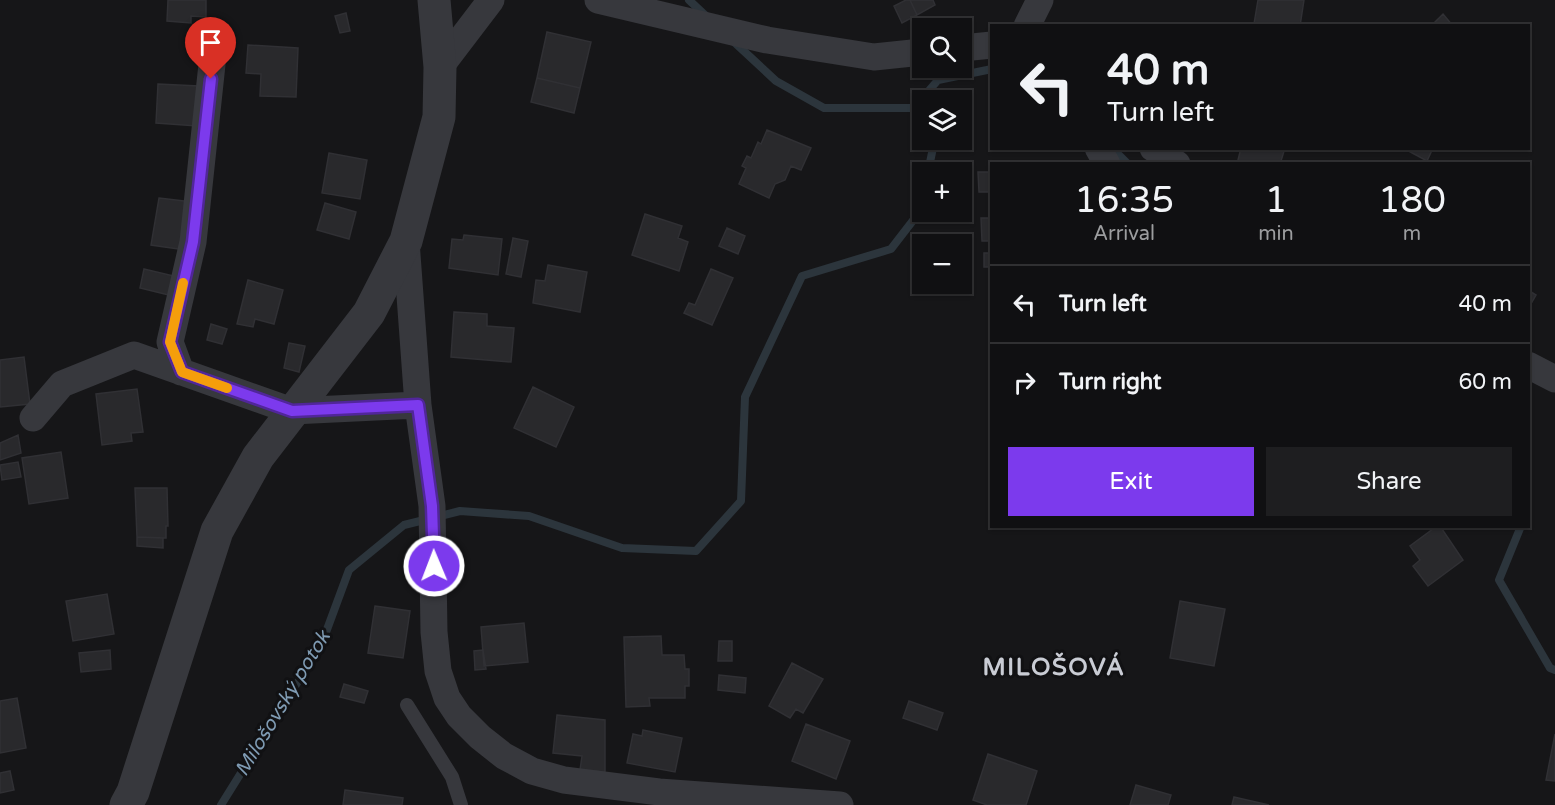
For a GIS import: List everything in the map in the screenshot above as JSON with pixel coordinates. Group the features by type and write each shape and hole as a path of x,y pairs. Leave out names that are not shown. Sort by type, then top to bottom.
{"street":[{"path":"126,805 133,792 217,531 258,457 369,313 406,241 439,117 441,67 434,0"},
{"path":"441,67 491,0"},
{"path":"598,0 767,40 874,57 912,53"},
{"path":"1028,24 1040,0"},
{"path":"972,47 990,45"},
{"path":"182,372 170,342 193,242 213,55"},
{"path":"1156,150 1175,162"},
{"path":"406,241 418,405 432,506 434,632 438,671 447,698 459,716 504,756 532,771 564,780 659,792 840,805"},
{"path":"33,418 62,384 134,355 292,411 418,405"},
{"path":"1530,366 1555,379"}],"lane":[{"path":"407,705 452,777 461,805"}],"building":[{"path":"168,0 206,0 206,17 191,16 191,23 167,21"},
{"path":"910,0 917,15 902,23 894,6"},
{"path":"910,0 933,0 935,5 917,15"},
{"path":"1258,0 1304,0 1300,24 1254,24"},
{"path":"346,13 350,31 340,33 335,16"},
{"path":"1443,14 1451,24 1433,24"},
{"path":"547,32 591,42 580,88 537,78"},
{"path":"248,45 298,48 296,97 260,96 261,74 246,73"},
{"path":"537,78 580,88 574,113 531,102"},
{"path":"158,84 199,86 197,126 156,123"},
{"path":"767,130 811,148 801,170 791,166 785,180 775,184 769,198 739,184 746,168 742,166 747,156 751,158 758,142 761,144"},
{"path":"1240,150 1284,150 1281,162 1238,162"},
{"path":"1407,150 1432,150 1427,161"},
{"path":"329,153 367,160 360,199 322,193"},
{"path":"978,172 990,172 990,192 979,192"},
{"path":"159,198 192,202 185,250 151,245"},
{"path":"325,203 356,212 349,239 317,230"},
{"path":"645,214 682,226 678,238 688,242 679,271 632,255"},
{"path":"981,218 990,218 990,241 982,241"},
{"path":"727,228 745,236 738,254 719,246"},
{"path":"464,235 502,239 498,275 449,268 452,239 463,240"},
{"path":"513,238 528,241 521,277 506,274"},
{"path":"984,253 990,253 990,267 984,267"},
{"path":"548,265 587,272 580,312 533,303 536,280 545,281"},
{"path":"144,269 178,277 173,296 140,288"},
{"path":"711,269 733,278 712,325 684,313 689,303 695,305"},
{"path":"248,280 283,290 274,324 255,319 253,327 237,324"},
{"path":"1530,291 1536,295 1530,306"},
{"path":"454,312 487,314 487,326 514,328 511,362 451,357"},
{"path":"211,324 227,329 222,344 207,340"},
{"path":"289,343 305,346 299,372 284,368"},
{"path":"24,357 30,404 0,407 0,360"},
{"path":"533,387 574,407 556,447 514,428"},
{"path":"137,389 143,432 131,433 132,441 102,445 96,394"},
{"path":"18,435 21,453 0,460 0,443"},
{"path":"61,452 68,498 29,504 22,458"},
{"path":"18,462 21,477 2,480 0,465"},
{"path":"135,488 167,488 166,538 137,537"},
{"path":"1434,528 1441,528 1463,560 1428,586 1413,566 1420,560 1410,546"},
{"path":"137,537 163,538 163,548 137,546"},
{"path":"107,594 114,634 73,641 66,601"},
{"path":"1180,601 1225,609 1214,666 1170,658"},
{"path":"375,606 410,611 403,658 368,653"},
{"path":"524,623 528,662 484,666 481,627"},
{"path":"661,636 662,655 684,655 685,669 689,669 689,686 685,686 685,698 649,698 650,706 626,707 624,637"},
{"path":"719,641 732,641 732,661 718,661"},
{"path":"110,650 111,669 81,672 79,653"},
{"path":"483,650 486,669 475,670 474,651"},
{"path":"792,663 823,679 803,713 796,709 790,718 769,706"},
{"path":"719,675 746,678 745,693 718,690"},
{"path":"344,684 368,691 364,703 340,697"},
{"path":"17,698 26,748 0,753 0,701"},
{"path":"909,701 943,713 937,730 903,718"},
{"path":"557,715 605,720 605,772 580,770 582,756 553,753"},
{"path":"806,724 850,741 836,779 792,761"},
{"path":"643,730 682,738 675,772 627,763 633,734 642,736"},
{"path":"1555,734 1555,781 1546,780"},
{"path":"988,754 1037,771 1026,805 987,805 973,800"},
{"path":"10,771 14,790 0,793 0,773"},
{"path":"1136,785 1171,795 1168,805 1130,805"},
{"path":"345,790 403,798 402,805 343,805"},
{"path":"1234,797 1269,805 1232,805"}],"waterway":[{"name":"Milošovský potok","path":"689,0 707,17"},
{"name":"Milošovský potok","path":"733,41 776,81 824,108 912,108"},
{"path":"929,90 938,80 990,69"},
{"name":"Milošovský potok","path":"930,162 933,150"},
{"path":"1114,150 1126,162"},
{"name":"Milošovský potok","path":"221,805 322,643 349,570 404,525 460,511 529,516 622,548 696,551 741,501 745,397 802,276 891,249 912,222"},
{"path":"1520,528 1499,580 1550,668 1555,670"}],"slow traffic":[{"path":"183,283 170,342 182,372 227,388"}],"district":[{"name":"MILOŠOVÁ","path":"1054,667"}],"route":[{"path":"211,79 193,242 170,342 182,372 292,411 418,405 432,506 434,566"}]}
